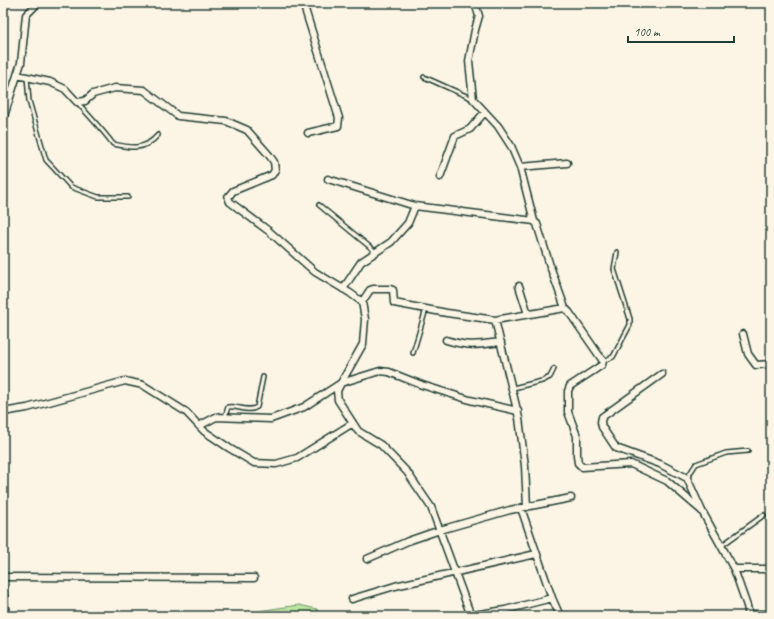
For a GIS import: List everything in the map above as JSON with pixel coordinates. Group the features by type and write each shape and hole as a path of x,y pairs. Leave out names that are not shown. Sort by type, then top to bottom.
{"street":[{"path":"3,119 21,63 26,16 38,3"},
{"path":"303,3 340,123 338,126 308,133"},
{"path":"475,3 479,16 469,61 473,99 498,126 511,146 520,167 534,221 537,224 565,308 603,361 602,365 570,386 568,390 568,412 577,436 578,463 582,467 631,464 667,481 702,511"},
{"path":"17,75 50,82 65,89 77,102 85,102 93,94 115,88 144,90 178,116 226,121 247,130 270,155 274,162 275,170 272,175 233,191 228,197 230,202 270,232 315,272 343,288 362,302 365,319 362,344 337,391 338,400 358,431 381,445 407,472 431,507 470,616 504,610 552,598"},
{"path":"440,177 455,136 470,129 485,112"},
{"path":"520,167 567,163"},
{"path":"328,179 415,206 534,221"},
{"path":"343,288 361,262 391,242 408,223 415,206"},
{"path":"519,286 528,314"},
{"path":"362,302 370,290 390,289 393,290 394,303 447,314 496,320 565,308"},
{"path":"496,320 518,411 525,466 524,507 536,554 560,616"},
{"path":"743,334 748,354 756,365 771,364"},
{"path":"446,340 462,345 472,346 501,342"},
{"path":"199,426 216,417 271,419 304,407 341,383 380,371 389,372 422,385 470,400 518,411"},
{"path":"662,374 602,417 602,427 616,448 660,464 687,478 702,511 734,569 749,615 771,614"},
{"path":"3,412 27,408 125,381 143,385 186,412 204,431 254,463 276,464 296,458 353,423"},
{"path":"367,559 408,541 440,530 524,507 571,498"},
{"path":"352,598 395,586 455,574 536,554"},
{"path":"734,569 771,569"},
{"path":"3,577 254,578"},
{"path":"3,587 6,616"}],"lane":[{"path":"27,77 28,101 46,160 71,188 98,197 128,196"},
{"path":"424,77 473,99"},
{"path":"77,102 92,120 102,129 113,144 132,148 145,145 154,140 158,135"},
{"path":"319,205 376,252"},
{"path":"603,361 613,357 630,325 630,319 614,269 617,252"},
{"path":"413,353 426,309"},
{"path":"513,388 542,382 550,377 554,369"},
{"path":"224,417 228,407 250,410 257,407 263,377"},
{"path":"687,478 696,464 726,453 748,451"},
{"path":"721,546 764,515"}],"green space":[{"path":"299,605 317,609 319,616 224,616"}]}
